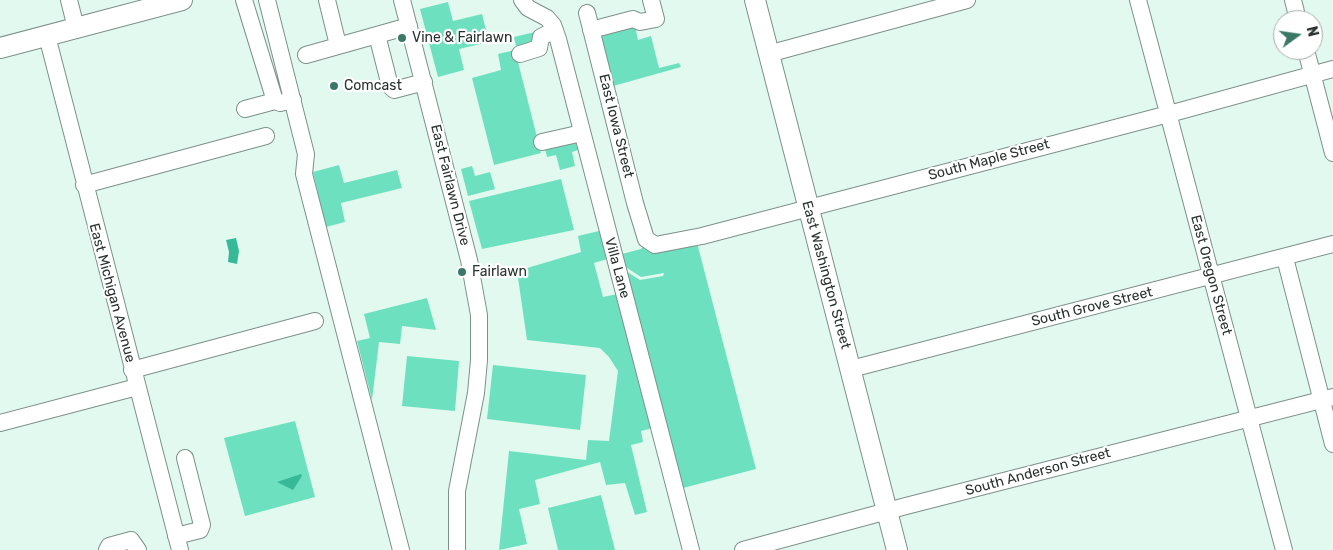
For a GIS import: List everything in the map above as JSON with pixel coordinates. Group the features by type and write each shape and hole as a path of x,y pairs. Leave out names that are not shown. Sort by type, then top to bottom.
{"main road":[{"path":"0,48 182,0"},
{"name":"East Washington Street","path":"755,0 898,550"}],"street":[{"path":"69,0 76,28"},
{"path":"244,0 275,101"},
{"path":"267,0 306,154 304,174 401,550"},
{"path":"326,0 338,45"},
{"name":"East Fairlawn Drive","path":"402,0 469,260 479,314 480,352 476,393 457,491 457,550"},
{"path":"520,54 539,48 541,37 555,30 547,18 528,8 522,0"},
{"path":"591,30 633,19 640,22 656,19 651,0"},
{"path":"768,54 967,0"},
{"name":"East Oregon Street","path":"1138,0 1284,550"},
{"name":"East Iowa Street","path":"587,13 646,239"},
{"path":"306,55 409,26"},
{"name":"Villa Lane","path":"555,30 691,550"},
{"path":"377,35 390,86 394,90 424,82"},
{"name":"East Michigan Avenue","path":"47,36 178,543"},
{"path":"1308,60 1333,152"},
{"name":"South Maple Street","path":"646,239 655,245 680,242 1168,114 1333,68"},
{"path":"245,109 275,101 280,103 293,100"},
{"path":"542,142 582,133"},
{"path":"84,185 266,136"},
{"name":"South Grove Street","path":"851,369 1285,258 1333,244"},
{"path":"1285,258 1327,399 1333,444"},
{"path":"132,370 315,321"},
{"path":"0,423 137,387"},
{"name":"South Anderson Street","path":"743,550 1327,399"},
{"path":"178,543 200,530 202,526 185,458"},
{"path":"107,550 109,546 131,540 138,550"}],"shaded area":[{"path":"448,2 453,21 482,14 489,42 459,49 464,70 438,77 420,9"},
{"path":"635,26 638,40 651,36 659,68 679,63 681,67 606,88 594,43 605,31"},
{"path":"543,30 533,42 516,46 514,37"},
{"path":"515,50 541,153 494,165 472,78 501,70 498,54"},
{"path":"575,141 578,150 572,152 575,166 560,170 556,155 547,157 545,149"},
{"path":"339,165 344,183 397,170 402,188 341,203 345,222 326,227 313,172"},
{"path":"472,166 475,176 490,172 495,189 468,196 461,169"},
{"path":"561,179 574,230 482,249 469,201"},
{"path":"599,231 607,259 594,263 603,297 617,294 653,428 641,431 643,442 631,445 647,512 635,515 625,483 606,485 600,462 535,480 540,504 519,509 527,544 499,550 509,451 586,460 588,440 609,441 618,371 609,357 600,348 527,340 517,271 581,252 578,236"},
{"path":"236,238 239,251 237,264 228,262 229,252 226,240"},
{"path":"696,239 756,469 679,489 621,268 640,280 663,276 664,273 641,277 624,266 622,254 641,249 647,242"},
{"path":"427,298 436,330 402,326 400,344 379,342 372,400 357,341 370,338 364,314"},
{"path":"407,356 459,361 455,411 402,406"},
{"path":"493,365 586,375 580,430 487,419"},
{"path":"295,421 315,497 245,516 224,438"},
{"path":"301,474 302,476 293,490 277,482"},
{"path":"601,495 615,550 558,550 548,508"}],"place":[{"name":"Vine & Fairlawn","path":"402,38"},
{"name":"Comcast","path":"334,86"},
{"name":"Fairlawn","path":"462,272"}]}
